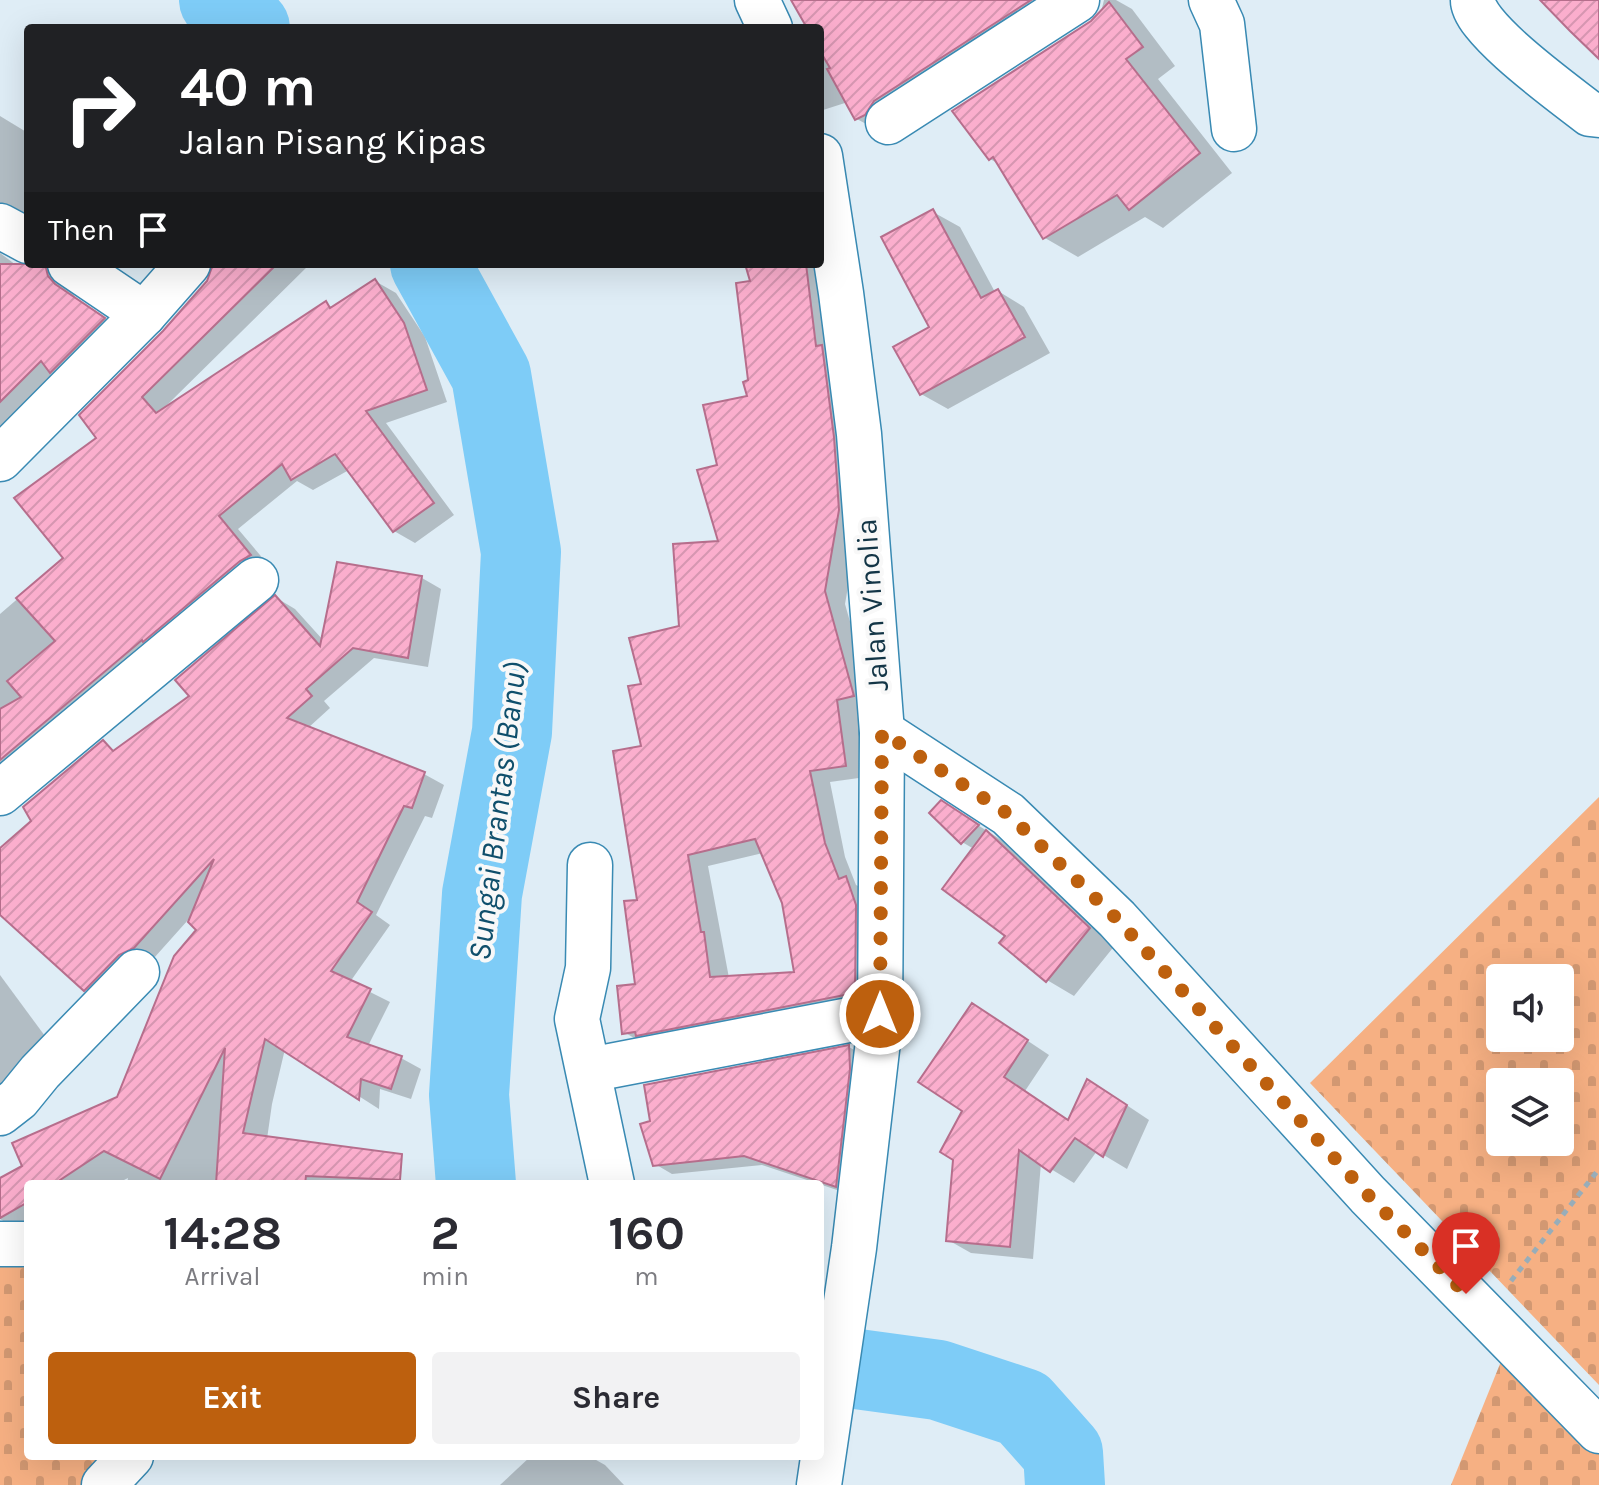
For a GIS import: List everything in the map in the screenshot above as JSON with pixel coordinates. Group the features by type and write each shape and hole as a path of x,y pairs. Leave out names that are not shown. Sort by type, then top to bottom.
{"street":[{"path":"757,0 768,24"},
{"path":"888,122 1077,0"},
{"path":"1211,0 1222,24 1234,129"},
{"path":"1473,0 1472,8 1486,27 1532,69 1590,114 1599,115"},
{"name":"Jalan Vinolia","path":"824,182 859,434 882,732 880,1014 854,1248 824,1456"},
{"path":"0,226 24,239"},
{"path":"76,268 144,314"},
{"path":"0,459 144,314 184,268"},
{"path":"0,793 256,580"},
{"path":"882,732 1008,814 1117,919 1368,1195 1599,1431"},
{"path":"590,865 588,968 577,1019 611,1180"},
{"path":"0,1113 18,1099 40,1072 137,972"},
{"path":"589,1070 880,1014"},
{"path":"0,1244 24,1244"},
{"path":"104,1485 127,1460"}],"path":[{"path":"1486,1313 1599,1169"}],"green space":[{"path":"1599,797 1599,1385 1310,1083"},
{"path":"0,1253 24,1253 24,1460 112,1460 88,1485 0,1485"},
{"path":"1502,1359 1599,1454 1599,1485 1451,1485"}],"building":[{"path":"791,0 1031,0 874,101 865,115 855,120 827,69 830,68 824,58 824,24 805,24"},
{"path":"1540,0 1599,0 1599,59 1570,31"},
{"path":"1109,2 1143,47 1126,59 1200,153 1129,210 1117,195 1043,239 993,157 989,160 952,111 1091,21"},
{"path":"933,209 981,298 998,289 1025,337 920,395 893,347 929,327 881,237"},
{"path":"0,264 46,268 55,284 105,318 50,373 41,361 0,402"},
{"path":"212,268 273,268 142,397 156,413 326,301 330,308 375,279 404,323 427,390 366,411 434,503 393,532 335,454 291,480 282,464 219,516 251,555 142,640 0,760 0,709 21,697 7,681 55,641 16,598 63,558 14,498 96,438 79,415 163,331 207,281"},
{"path":"746,268 806,268 816,346 822,345 834,437 839,510 825,591 854,696 837,700 846,766 810,771 825,843 839,879 846,876 856,905 855,993 636,1036 635,1032 622,1034 617,986 635,984 624,901 637,900 613,751 641,746 628,686 641,684 629,638 679,626 673,544 718,541 697,470 717,465 703,405 747,396 743,382 748,380 736,283 750,281","holes":["755,839 782,903 794,972 710,977 688,855"]},
{"path":"337,562 422,576 408,658 353,648 306,689 312,696 287,718 425,772 412,808 404,806 357,902 372,912 331,971 371,989 347,1037 402,1056 391,1089 361,1079 359,1100 265,1039 243,1133 402,1154 400,1180 306,1176 306,1180 216,1180 225,1048 160,1179 104,1151 60,1180 24,1180 24,1204 0,1218 0,1178 22,1166 12,1143 117,1097 174,956 196,930 188,922 214,859 134,948 119,955 84,991 0,915 0,848 31,821 23,807 103,740 113,751 189,696 175,680 275,595 320,646"},
{"path":"941,800 979,825 961,844 929,813"},
{"path":"986,830 1090,928 1046,982 999,943 1005,936 942,889"},
{"path":"972,1003 1028,1040 1004,1077 1068,1120 1087,1079 1127,1105 1103,1157 1075,1138 1050,1172 1019,1150 1010,1247 946,1241 953,1160 940,1152 962,1111 918,1082"},
{"path":"849,1045 850,1069 836,1187 824,1183 824,1180 815,1180 744,1156 653,1166 640,1124 650,1121 644,1085"}],"waterway":[{"name":"Sungai Brantas (Banu)","path":"219,0 246,24"},
{"name":"Sungai Brantas (Banu)","path":"432,268 491,375 521,552 512,732 482,894 469,1095 476,1180"},
{"name":"Sungai Brantas (Banu)","path":"824,1365 938,1380 1023,1408 1063,1453 1065,1485"}],"route":[{"path":"880,1014 882,732 1008,814 1117,919 1368,1195 1466,1294"}]}
